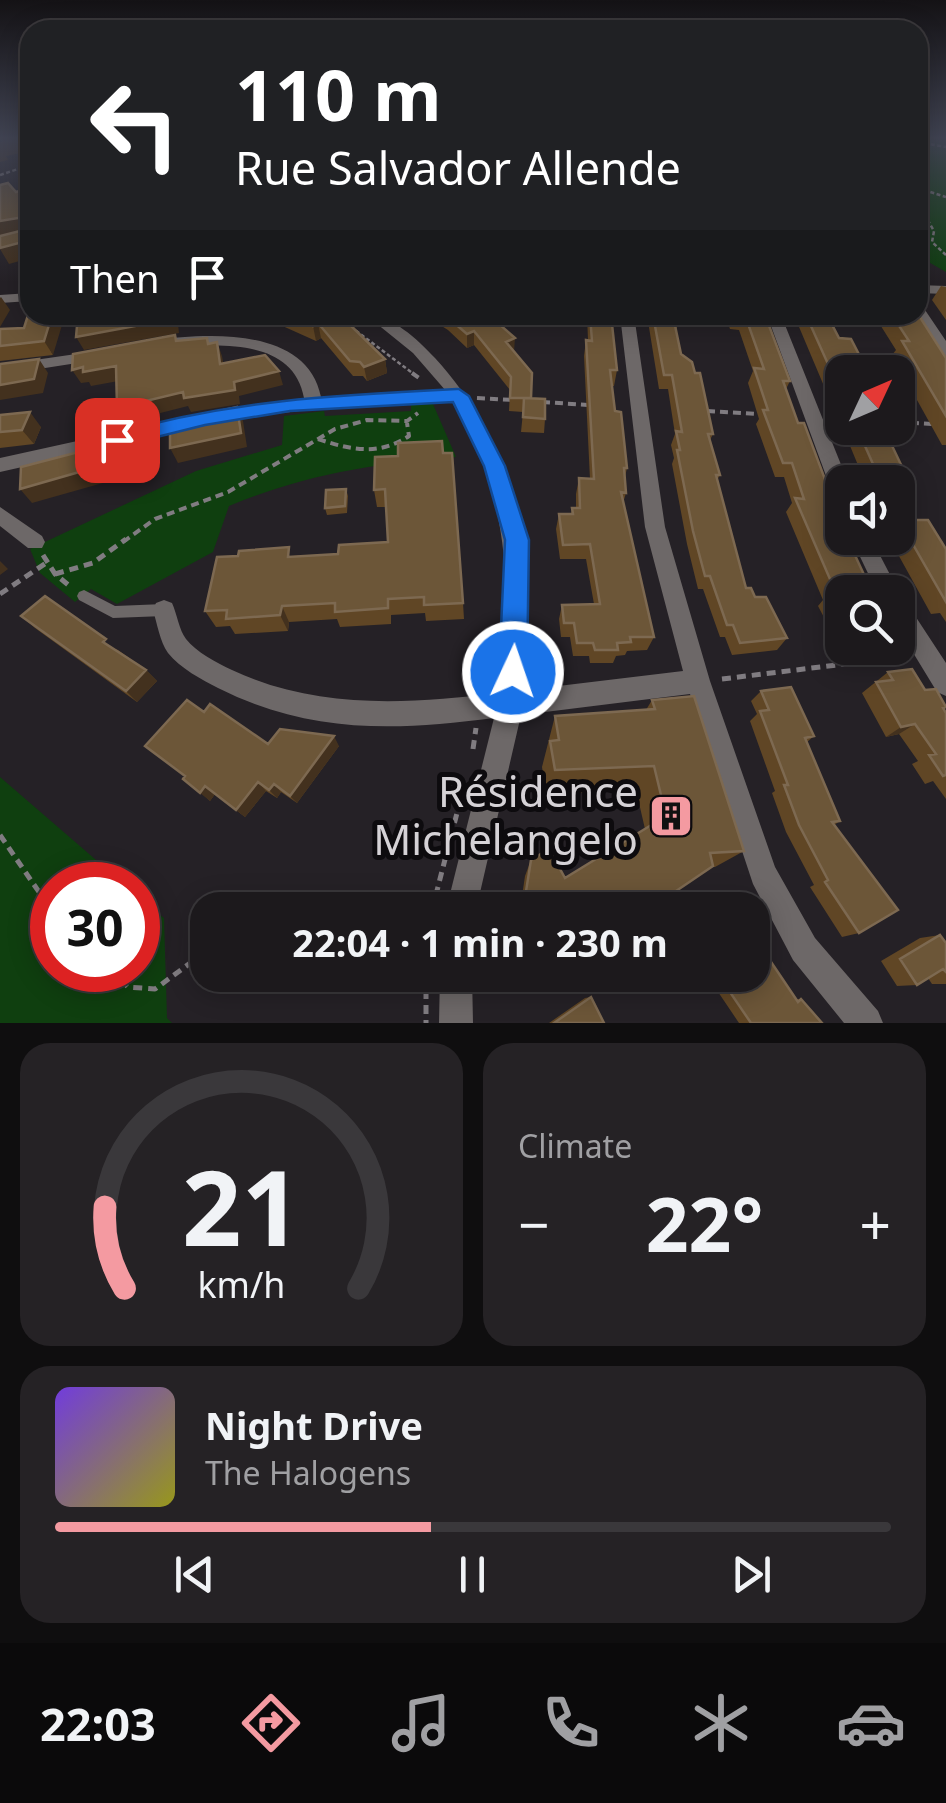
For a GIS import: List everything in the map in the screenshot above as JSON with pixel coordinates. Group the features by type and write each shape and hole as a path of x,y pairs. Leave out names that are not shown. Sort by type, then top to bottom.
{"street":[{"path":"386,325 418,349 443,396 495,466 517,540 511,703 465,892"},
{"path":"628,325 655,528 698,682 763,874 804,949 866,1023"},
{"path":"778,325 832,465"},
{"path":"928,325 946,353"},
{"path":"138,349 208,338 258,346 294,365 311,383 314,402"},
{"path":"0,370 119,352"},
{"path":"0,464 58,456 205,418 314,402 443,396"},
{"path":"0,515 35,542"},
{"path":"164,610 176,646 207,670 281,701 346,714 389,716 698,682"},
{"path":"915,637 946,684"},
{"path":"456,992 456,1023"}],"lane":[{"path":"84,596 113,612 164,610"}],"path":[{"path":"928,221 934,231 932,242 946,255"},
{"path":"55,574 93,563 155,519 228,492 335,429 367,420 407,421 443,396 347,325"},
{"path":"318,439 357,451 381,452 409,436 407,421"},
{"path":"915,423 946,425"},
{"path":"35,542 55,574 84,596"},
{"path":"0,594 47,562"},
{"path":"473,750 494,631"},
{"path":"698,682 926,654"},
{"path":"437,892 468,768"},
{"path":"0,835 30,879"},
{"path":"160,984 190,963"},
{"path":"426,992 426,1023"}],"green space":[{"path":"928,187 946,187 946,272 928,262"},
{"path":"433,404 456,457 340,472 284,486 229,506 213,552 117,604 91,589 75,602 40,573 30,549 196,471 282,445 284,416 324,411 325,416 411,411 411,405"},
{"path":"0,777 98,862 30,862 30,992 160,992 160,915 164,918 167,1018 172,1023 0,1023"}],"building":[{"path":"0,187 20,191 20,218 0,221"},
{"path":"20,231 20,243 0,248 0,236"},
{"path":"49,325 44,341 0,346 0,329"},
{"path":"77,325 141,325 76,337"},
{"path":"320,325 350,325 385,359 364,367 360,362 350,361"},
{"path":"457,325 500,325 515,338 506,342 532,373 531,398 510,398 511,377 474,331 467,334"},
{"path":"591,325 612,325 617,370 610,370 615,411 621,412 627,468 626,493 621,492 654,637 630,637 631,642 617,643 618,650 595,650 593,643 577,643 574,623 564,623 562,605 600,604 590,544 563,545 559,514 573,514 572,508 580,508 579,478 594,479 586,340 592,341"},
{"path":"655,325 675,325 681,354 692,362 695,373 700,373 713,434 708,434 720,475 716,475 746,588 751,588 755,597 766,597 787,638 740,643 733,625 727,625 710,576 705,576 693,531 677,450 676,431 682,432 672,375 664,375"},
{"path":"749,325 769,325 790,381 783,381 798,423 804,423 825,479 825,555 855,555 864,575 828,575 795,498 804,499 792,463 783,463 763,410 768,410 754,368 764,369"},
{"path":"810,325 832,325 839,338 851,339 859,355 825,357"},
{"path":"899,325 925,325 946,358 946,416 915,363 915,355 910,355 902,341 909,341"},
{"path":"175,335 176,341 207,338 208,344 217,342 220,364 265,355 279,371 234,382 235,390 184,398 183,392 117,408 116,366 72,370 73,354"},
{"path":"39,359 34,379 0,385 0,364"},
{"path":"524,398 545,399 545,419 523,417"},
{"path":"237,407 241,433 170,448 170,428 189,424 188,418"},
{"path":"30,412 22,430 0,432 0,415"},
{"path":"442,441 443,453 452,453 463,603 424,605 424,597 388,599 388,608 335,612 335,603 282,606 280,615 226,619 227,610 205,611 217,557 289,547 288,557 338,554 339,545 388,542 385,489 374,490 375,457 398,456 398,443"},
{"path":"113,443 114,462 20,489 21,467"},
{"path":"865,445 892,445 901,465 873,465"},
{"path":"346,489 345,506 325,508 326,490"},
{"path":"915,520 928,520 946,549 946,602 915,548"},
{"path":"45,596 146,670 126,691 21,616"},
{"path":"912,669 925,690 936,689 946,707 943,776 929,755 936,754 915,724 901,727 876,682 893,680 888,672"},
{"path":"791,687 814,736 805,738 840,821 832,822 898,910 859,933 825,882 828,880 799,825 760,711 769,710 761,691"},
{"path":"694,696 744,851 710,853 713,866 675,892 526,892 531,860 549,849 565,878 666,816 654,766 555,770 550,741 559,740 555,716 655,709 652,700"},
{"path":"187,700 204,712 210,704 268,744 280,729 334,736 290,796 274,784 269,790 258,782 236,810 205,786 200,793 183,779 185,776 145,746"},
{"path":"940,935 946,943 946,972 943,969 917,985 900,959"},
{"path":"770,960 798,1002 801,999 822,1023 751,1023 730,992 770,992"},
{"path":"591,997 604,1023 554,1023"}],"place":[{"name":"Résidence Michelangelo","path":"671,816"}],"route":[{"path":"117,440 205,418 290,404 459,396 495,466 517,540 513,672"}]}
